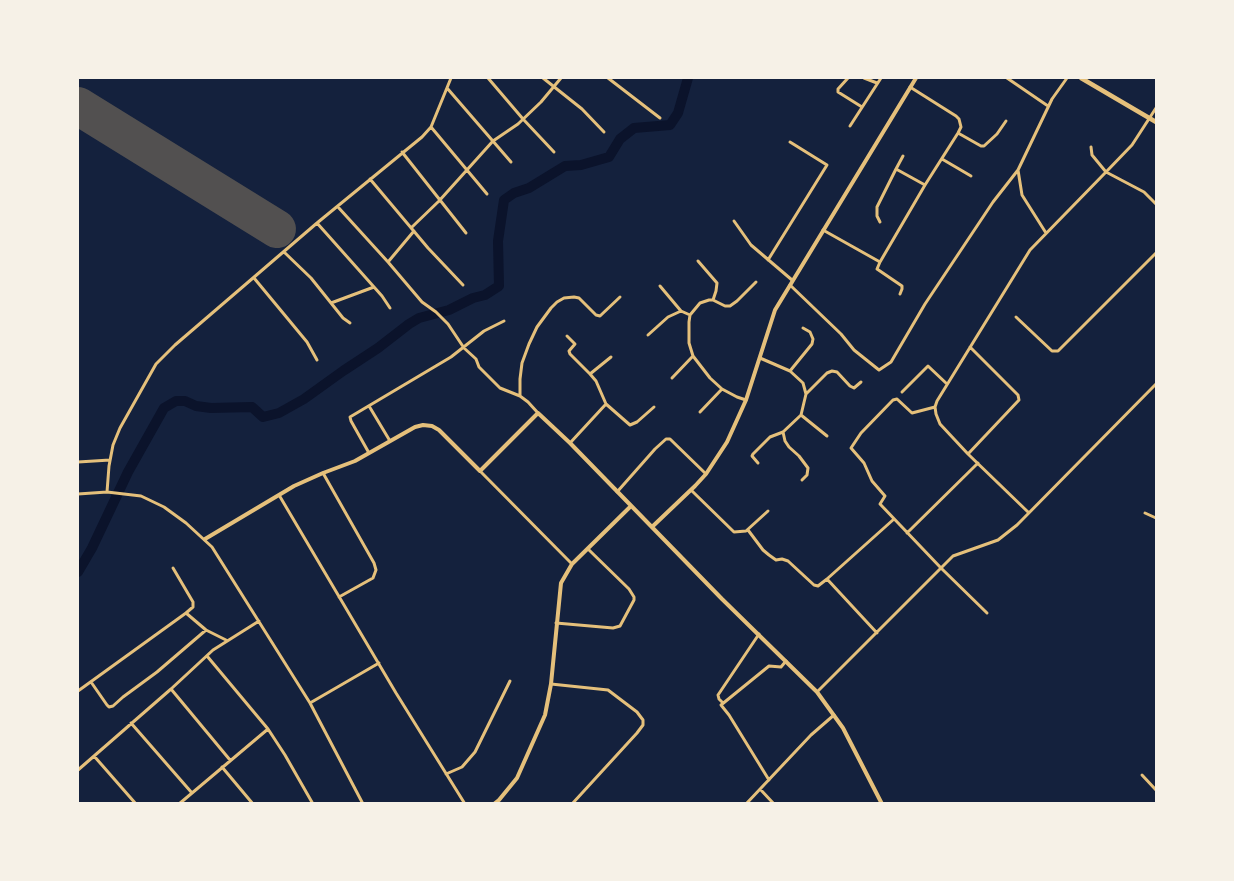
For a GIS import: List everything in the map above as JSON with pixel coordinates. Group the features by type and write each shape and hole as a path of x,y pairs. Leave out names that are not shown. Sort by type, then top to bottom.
{"main road":[{"path":"1081,78 1156,122"}],"street":[{"path":"109,493 110,460 113,445 120,428 156,364 175,345 431,127 451,78"},
{"path":"488,78 554,152"},
{"path":"543,78 582,109 604,132"},
{"path":"388,262 413,229 493,141 523,119 541,102 561,78"},
{"path":"608,78 660,118"},
{"path":"848,78 838,89 838,92 862,107"},
{"path":"864,78 877,83"},
{"path":"850,126 881,78"},
{"path":"653,526 706,474 727,442 746,400 775,310 916,78"},
{"path":"1007,78 1048,106"},
{"path":"789,285 842,334 854,350 879,370 891,362 925,304 992,202 1018,170 1048,106 1067,78"},
{"path":"447,88 510,162"},
{"path":"900,294 902,286 877,269 961,127 956,116 910,88"},
{"path":"1028,512 940,424 935,407 947,384 1026,255 1132,145 1156,108"},
{"path":"958,133 984,146 997,134 1006,121"},
{"path":"431,127 487,194"},
{"path":"768,260 827,166 790,142"},
{"path":"1091,146 1092,155 1106,172 1138,188 1156,204"},
{"path":"402,152 466,233"},
{"path":"880,222 877,216 877,208 903,156"},
{"path":"942,159 971,176"},
{"path":"896,169 925,185"},
{"path":"1018,170 1022,195 1046,233"},
{"path":"370,179 428,248 462,284"},
{"path":"338,207 422,302 448,324 464,348 476,358 479,367 500,388 520,396 528,402 653,526 722,599 817,692 843,728 882,804"},
{"path":"734,221 751,245 792,280"},
{"path":"317,223 374,286 390,308"},
{"path":"823,230 880,262"},
{"path":"284,252 312,278 331,303 350,323"},
{"path":"1016,316 1052,351 1058,351 1156,253"},
{"path":"698,261 717,283 713,300"},
{"path":"254,278 307,342 317,360"},
{"path":"746,400 722,389 710,378 693,356 688,332 690,315 700,303 713,300 725,306 734,304 756,282"},
{"path":"331,303 374,286"},
{"path":"660,286 681,311 690,315"},
{"path":"520,396 522,363 537,327 550,308 564,298 574,297 579,298 596,315 600,316 620,297"},
{"path":"648,335 668,317 681,311"},
{"path":"370,453 350,419 464,348 484,331 504,321"},
{"path":"790,371 812,344 813,339 810,332 803,328"},
{"path":"567,336 575,344 569,351 570,354 596,381 606,404 630,425 637,422 654,407"},
{"path":"968,454 1019,400 1018,395 970,347"},
{"path":"672,378 693,356"},
{"path":"590,374 612,357"},
{"path":"758,463 752,456 753,454 770,437 783,432 801,415 806,394 803,383 790,371 760,358"},
{"path":"902,392 928,366 947,384"},
{"path":"806,394 827,373 832,371 836,372 854,388 861,382"},
{"path":"817,692 953,556 1003,537 1017,526 1028,512 1156,384"},
{"path":"700,412 722,389"},
{"path":"935,407 912,413 897,399 893,400 851,446 864,463 872,481 885,496 880,504 987,613"},
{"path":"570,443 606,404"},
{"path":"369,406 390,441"},
{"path":"480,471 538,413"},
{"path":"801,415 827,436"},
{"path":"205,539 294,486 322,473 339,468 370,453 415,427 423,425 432,426 439,430 572,564"},
{"path":"783,432 789,448 799,456 808,468 802,480"},
{"path":"617,492 666,438 670,439 706,474"},
{"path":"78,462 110,460"},
{"path":"908,533 978,463"},
{"path":"322,473 374,563 376,570 373,578 340,597"},
{"path":"691,490 734,532 742,533 748,530 768,511"},
{"path":"78,494 109,493 141,496 164,507 205,539 310,703 363,804"},
{"path":"279,494 465,804"},
{"path":"494,804 509,789 524,767 545,715 551,684 561,583 572,564 631,506"},
{"path":"1145,513 1156,518"},
{"path":"748,530 769,556 776,560 788,561 814,585 820,586 894,518"},
{"path":"556,623 614,628 620,626 634,600 632,593 588,549"},
{"path":"78,691 193,607 193,602 173,568"},
{"path":"827,579 877,633"},
{"path":"186,613 206,630 226,640"},
{"path":"78,770 213,650 226,640 259,621"},
{"path":"91,682 107,705 109,707 114,706 206,630"},
{"path":"723,703 718,695 759,634"},
{"path":"207,656 268,729 314,804"},
{"path":"769,780 729,715 721,707 723,703 769,666 781,667 786,661"},
{"path":"310,703 379,663"},
{"path":"446,774 462,767 475,752 510,681"},
{"path":"551,684 608,690 637,712 643,720 643,725 637,733 572,804"},
{"path":"171,689 230,760"},
{"path":"746,804 811,735 834,715"},
{"path":"131,723 192,793"},
{"path":"179,804 268,729"},
{"path":"94,756 136,804"},
{"path":"222,767 253,804"},
{"path":"1142,775 1156,790"},
{"path":"760,789 774,804"}],"waterway":[{"path":"78,572 92,548 128,472 164,408 176,401 185,401 196,406 211,408 252,407 263,417 279,413 304,399 419,318 449,310 473,298 485,295 499,286 498,241 504,200 514,193 529,188 565,166 581,165 609,157 620,139 634,128 670,125 678,113 688,78"}],"runway":[{"path":"78,106 277,229"}]}
